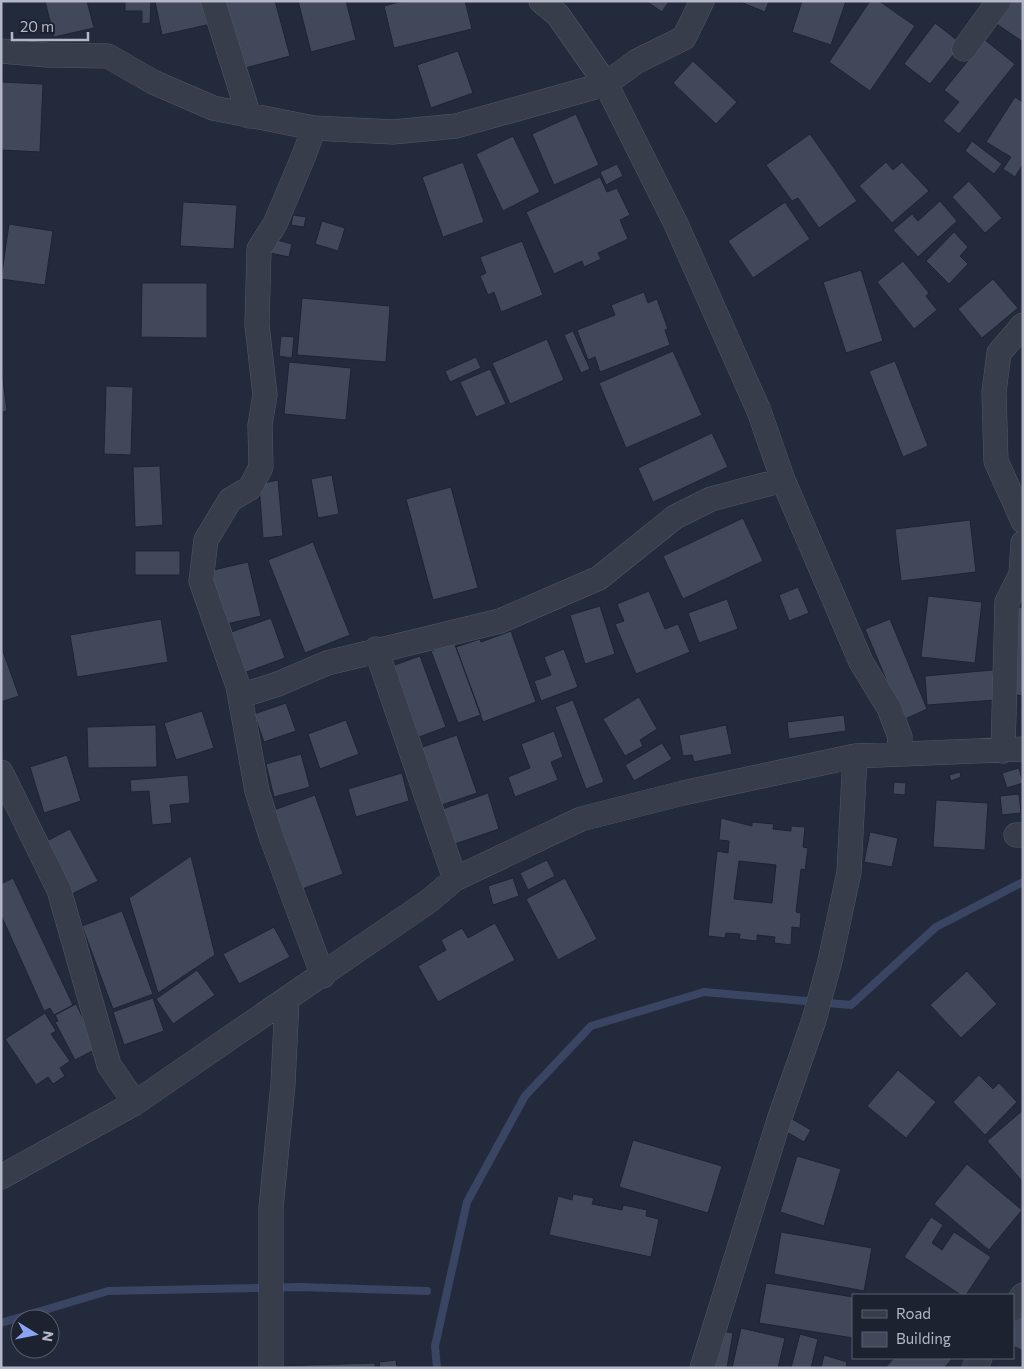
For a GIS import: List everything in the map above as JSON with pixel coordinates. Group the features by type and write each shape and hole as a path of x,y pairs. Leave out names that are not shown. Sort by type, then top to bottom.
{"street":[{"path":"213,1 249,116"},
{"path":"540,1 558,15 606,84 676,224 759,411 782,480 861,662 889,708 900,737 899,754"},
{"path":"1,51 48,55 108,56 153,82 213,108 314,128 393,132 456,126 606,84 637,61 684,38 702,1"},
{"path":"964,49 999,1"},
{"path":"314,128 275,224 259,249 257,325 265,395 260,425 261,467 250,488 230,500 206,540 201,580 240,696 257,790 271,836 323,976"},
{"path":"1023,325 999,353 994,392 996,461 1023,521"},
{"path":"240,696 278,684 327,663 508,617 599,578 675,517 711,499 782,480"},
{"path":"1,1177 135,1103 323,976 429,901 455,879 581,819 683,793 855,756 1013,750 1007,602 1021,574 1023,543"},
{"path":"376,649 455,879"},
{"path":"702,1368 830,961 849,872 855,756"},
{"path":"1,772 59,890 110,1065 135,1103"},
{"path":"271,1368 271,1208 283,1084 287,1000"},
{"path":"1014,1308 1023,1294"}],"building":[{"path":"45,1 87,1 94,28 54,37"},
{"path":"125,1 151,1 150,23 142,24 142,11 125,11"},
{"path":"155,1 206,1 211,24 162,35"},
{"path":"220,1 275,1 290,56 238,70"},
{"path":"298,1 346,1 356,40 311,52"},
{"path":"403,1 465,1 472,29 394,48 384,6"},
{"path":"646,1 669,1 662,12"},
{"path":"738,1 769,1 765,12"},
{"path":"802,1 846,1 831,45 792,32"},
{"path":"870,1 879,1 915,26 870,91 829,62"},
{"path":"1010,1 1023,1 1023,42 995,23"},
{"path":"935,23 962,44 930,84 904,64"},
{"path":"985,40 1015,64 959,134 943,121 959,102 944,90"},
{"path":"458,51 473,93 431,108 417,65"},
{"path":"693,61 737,102 716,124 673,83"},
{"path":"1,82 43,84 40,152 1,150"},
{"path":"1015,97 1023,102 1023,164 1015,177 1003,169 1011,157 986,142"},
{"path":"576,114 599,165 554,185 532,134"},
{"path":"810,134 857,201 819,228 798,198 792,201 766,165"},
{"path":"513,136 540,192 503,211 476,154"},
{"path":"972,141 1002,164 994,174 965,151"},
{"path":"463,162 484,222 443,237 422,177"},
{"path":"886,162 893,170 902,162 929,191 892,223 859,186"},
{"path":"617,164 623,176 606,185 600,172"},
{"path":"600,177 607,192 617,188 630,215 620,220 628,239 598,253 601,259 584,267 582,261 554,274 526,212"},
{"path":"969,181 1002,218 985,233 952,197"},
{"path":"940,201 957,221 918,257 893,230 912,214 918,221"},
{"path":"183,202 237,205 234,249 180,246"},
{"path":"785,202 810,239 753,278 728,241"},
{"path":"293,215 306,217 304,227 291,225"},
{"path":"322,221 345,228 338,251 315,244"},
{"path":"9,224 53,231 45,285 1,279"},
{"path":"954,232 968,247 960,256 968,264 949,284 926,261"},
{"path":"273,239 292,244 289,257 270,253"},
{"path":"522,241 543,295 501,312 494,292 488,295 480,276 486,273 480,257"},
{"path":"903,261 929,293 926,296 937,310 914,329 877,282"},
{"path":"861,270 883,341 846,353 823,282"},
{"path":"993,279 1018,308 982,338 958,309"},
{"path":"142,283 207,283 207,338 141,337"},
{"path":"644,292 648,303 657,299 668,329 665,330 670,345 600,372 595,357 588,360 577,330 615,315 611,305"},
{"path":"302,298 390,306 386,362 297,355"},
{"path":"573,331 590,369 581,373 564,335"},
{"path":"281,336 294,337 292,358 279,356"},
{"path":"547,339 564,380 510,404 492,363"},
{"path":"673,351 702,415 626,448 599,383"},
{"path":"476,357 481,368 450,382 445,371"},
{"path":"895,361 928,446 903,457 869,371"},
{"path":"289,362 351,368 346,420 284,414"},
{"path":"1,364 7,411 1,412"},
{"path":"490,369 506,404 476,417 460,382"},
{"path":"106,386 133,387 131,455 104,454"},
{"path":"712,433 728,467 653,502 638,468"},
{"path":"160,466 163,525 135,527 133,467"},
{"path":"332,475 339,514 318,518 311,479"},
{"path":"278,480 283,536 263,538 259,484"},
{"path":"451,487 478,588 433,600 406,499"},
{"path":"743,518 763,561 683,599 663,556"},
{"path":"970,520 976,572 901,581 895,529"},
{"path":"313,542 350,635 305,653 268,560"},
{"path":"135,551 180,551 180,575 135,575"},
{"path":"248,562 261,616 222,625 209,571"},
{"path":"798,587 809,613 789,621 779,595"},
{"path":"649,591 665,629 678,624 690,652 636,674 615,624 624,621 617,604"},
{"path":"928,596 982,602 975,663 921,657"},
{"path":"727,599 738,629 699,643 688,613"},
{"path":"600,606 615,654 585,664 570,615"},
{"path":"1017,607 1023,608 1023,696 1008,694"},
{"path":"271,618 285,658 241,674 226,634"},
{"path":"161,619 168,662 77,677 70,635"},
{"path":"890,619 927,709 903,720 865,629"},
{"path":"511,631 536,702 483,722 456,647 480,639 481,642"},
{"path":"454,642 481,715 458,723 431,651"},
{"path":"1,646 19,696 1,702"},
{"path":"564,649 578,687 541,701 534,681 551,675 544,657"},
{"path":"420,656 446,727 419,737 392,666"},
{"path":"993,670 995,700 927,705 925,676"},
{"path":"639,697 657,729 640,740 643,746 625,756 603,719"},
{"path":"573,700 604,782 586,789 555,707"},
{"path":"286,703 296,731 264,742 254,714"},
{"path":"202,711 214,748 176,760 164,723"},
{"path":"844,715 846,731 789,739 787,722"},
{"path":"346,720 359,754 320,769 308,734"},
{"path":"156,725 157,767 88,768 87,727"},
{"path":"726,725 732,754 694,762 692,755 683,756 679,735"},
{"path":"554,731 563,757 551,762 558,780 515,797 508,777 530,768 521,744"},
{"path":"457,735 477,793 436,807 417,749"},
{"path":"662,743 672,759 634,781 625,765"},
{"path":"301,754 310,787 274,797 266,764"},
{"path":"67,755 81,801 44,813 30,767"},
{"path":"1019,768 1023,783 1007,788 1002,773"},
{"path":"960,772 961,777 951,781 949,775"},
{"path":"402,773 409,801 356,817 348,789"},
{"path":"188,775 190,803 170,805 172,823 152,825 149,791 131,792 130,780"},
{"path":"894,782 906,783 905,795 893,794"},
{"path":"488,793 499,829 449,846 437,811"},
{"path":"1019,794 1021,813 1002,815 1000,796"},
{"path":"315,795 343,874 302,889 274,810"},
{"path":"936,800 988,803 985,850 933,847"},
{"path":"721,818 752,826 752,822 774,824 773,829 791,831 791,826 805,827 803,847 808,848 805,870 801,869 796,912 801,913 800,928 792,927 791,945 774,943 775,937 757,935 757,941 739,939 740,934 726,933 725,938 708,936 717,851 728,853 729,841 719,840","holes":["739,861 776,865 772,903 734,899"]},
{"path":"70,829 98,881 66,897 39,845"},
{"path":"870,832 898,838 892,867 864,862"},
{"path":"191,856 215,955 158,993 129,898"},
{"path":"547,860 555,876 528,890 520,873"},
{"path":"13,878 73,1005 54,1015 50,1008 44,1011 1,915 1,884"},
{"path":"513,878 519,896 493,905 488,886"},
{"path":"565,878 597,939 558,960 526,899"},
{"path":"122,911 153,994 113,1009 82,926"},
{"path":"495,923 515,960 438,1002 418,966 446,950 441,940 462,928 468,938"},
{"path":"274,927 290,957 239,984 223,954"},
{"path":"197,970 215,995 173,1024 156,999"},
{"path":"967,971 997,1004 961,1038 930,1005"},
{"path":"153,998 164,1031 124,1045 113,1012"},
{"path":"76,1004 98,1048 75,1060 55,1022 58,1021 55,1015"},
{"path":"45,1013 56,1031 51,1034 70,1061 60,1068 65,1076 53,1084 48,1077 36,1085 5,1039"},
{"path":"898,1070 936,1102 906,1138 867,1106"},
{"path":"979,1075 993,1089 999,1083 1017,1102 985,1135 953,1102"},
{"path":"1023,1110 1023,1182 987,1141"},
{"path":"792,1119 811,1130 804,1142 785,1131"},
{"path":"633,1140 722,1166 708,1213 619,1187"},
{"path":"797,1156 841,1169 824,1226 780,1212"},
{"path":"967,1164 1022,1210 989,1250 934,1204"},
{"path":"573,1194 594,1198 592,1204 622,1210 623,1205 647,1210 646,1216 659,1219 651,1257 549,1235 558,1196 572,1200"},
{"path":"931,1217 943,1225 932,1243 942,1250 954,1232 991,1257 967,1294 960,1294 904,1257"},
{"path":"781,1232 872,1248 864,1291 774,1274"},
{"path":"766,1283 852,1297 852,1338 759,1323"},
{"path":"1023,1302 1023,1351 1014,1346 1014,1317"},
{"path":"741,1328 785,1338 778,1368 732,1368"},
{"path":"718,1330 733,1333 727,1368 711,1368"},
{"path":"800,1334 818,1339 811,1368 791,1368"},
{"path":"824,1355 847,1362 846,1368 821,1368"},
{"path":"893,1359 952,1359 944,1368 885,1368"},
{"path":"396,1360 397,1368 380,1368 379,1362"},
{"path":"375,1363 375,1368 277,1368 277,1366"}],"waterway":[{"path":"437,1368 435,1346 467,1202 525,1096 591,1026 704,992 851,1005 936,927 1023,882"},
{"path":"1,1323 108,1291 300,1287 427,1291"}]}
